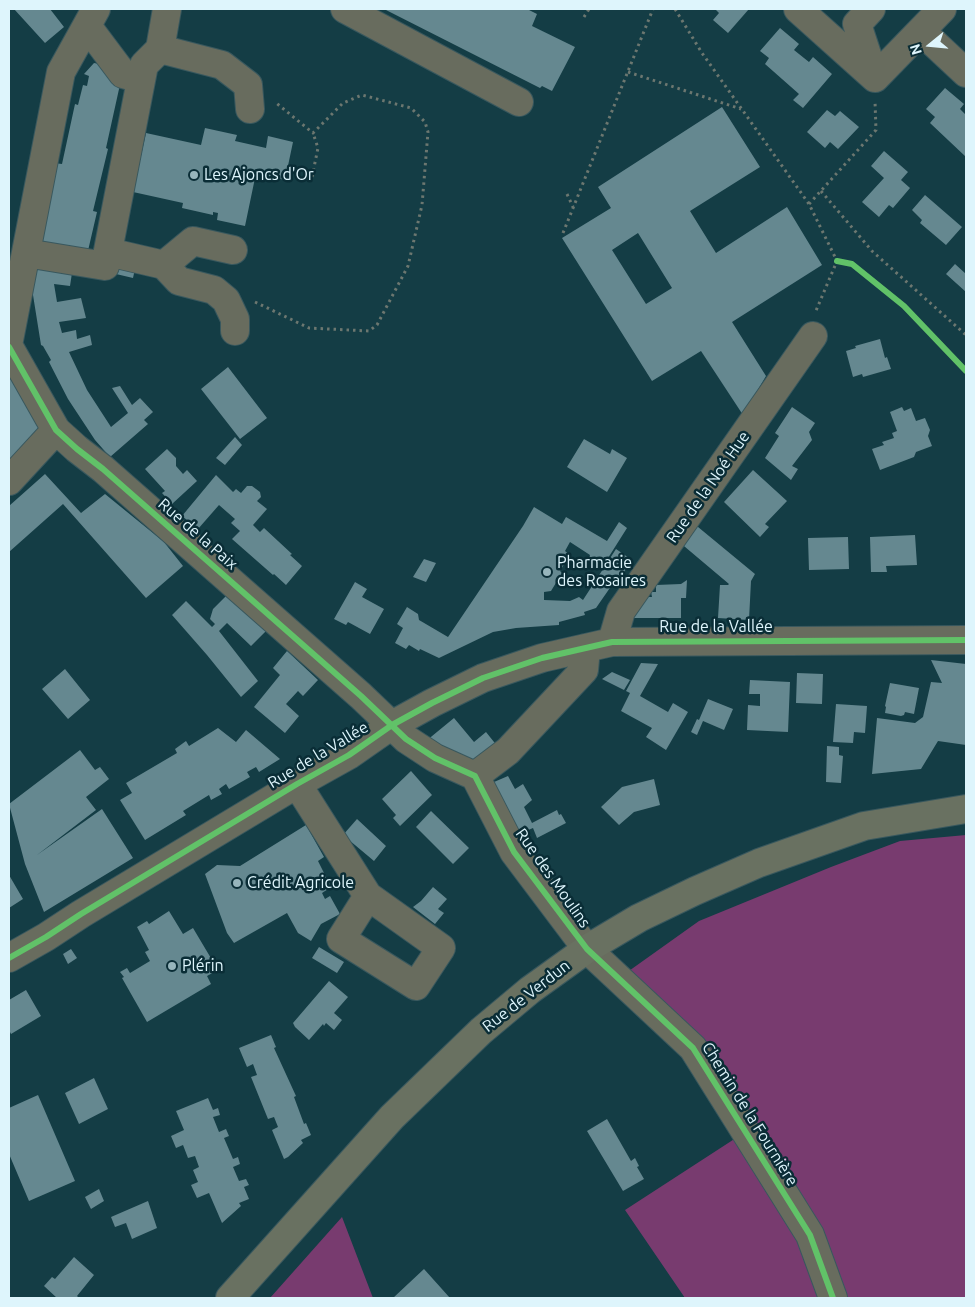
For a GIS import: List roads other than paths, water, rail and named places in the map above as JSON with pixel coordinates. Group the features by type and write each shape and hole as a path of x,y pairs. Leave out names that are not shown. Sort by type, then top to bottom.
{"main road":[{"name":"Rue de Verdun","path":"230,1298 406,1104 481,1031 530,990 587,948 647,914 759,864 864,826 966,809"}],"street":[{"path":"26,253 105,266 144,65 160,49 168,9"},
{"path":"345,9 519,102"},
{"path":"798,9 875,78"},
{"path":"871,9 856,24 875,78"},
{"path":"875,78 942,9"},
{"path":"92,17 123,74 141,79"},
{"path":"9,340 61,72 92,17"},
{"path":"921,31 966,73"},
{"path":"160,49 222,65 249,97"},
{"path":"164,265 193,241 233,250"},
{"path":"108,252 164,265 179,281 214,290 226,300 235,319 235,331"},
{"name":"Rue de la Noé Hue","path":"599,645 813,336"},
{"name":"Rue de la Paix","path":"9,347 56,430 392,725"},
{"path":"9,481 56,430"},
{"name":"Rue de la Vallée","path":"9,958 297,784 349,755 392,725 483,678 542,658 599,645 966,640"},
{"path":"392,725 406,739 435,758 475,776 508,751 584,670 599,645"},
{"name":"Rue des Moulins","path":"475,776 514,852 587,948"},
{"path":"297,784 368,896"},
{"name":"Chemin de la Fournière","path":"587,948 693,1048 810,1235 833,1298"}],"place":[{"name":"Les Ajoncs d'Or","path":"194,175"},
{"name":"Pharmacie des Rosaires","path":"547,572"},
{"name":"Crédit Agricole","path":"237,883"},
{"name":"Plérin","path":"172,966"}]}
